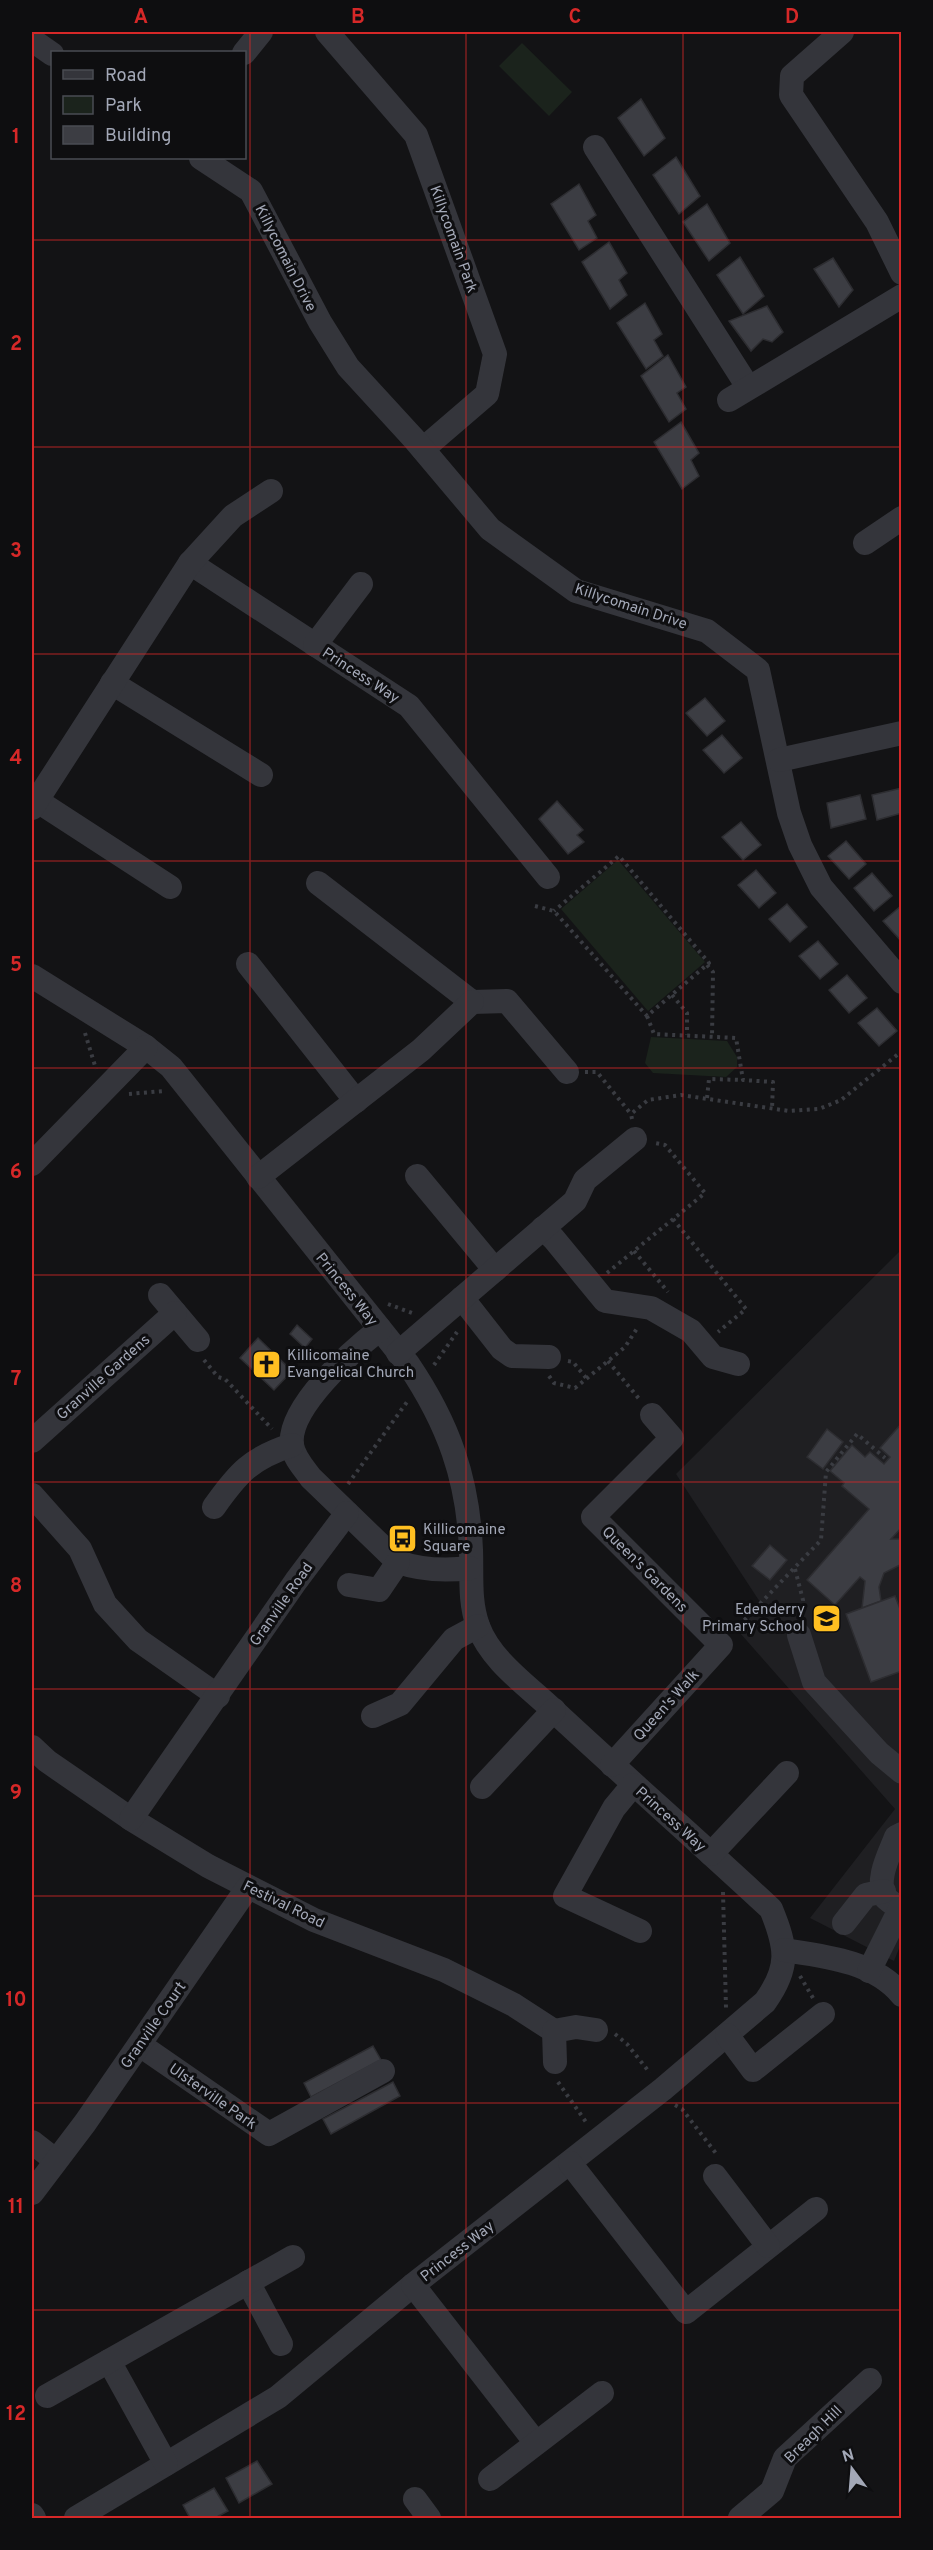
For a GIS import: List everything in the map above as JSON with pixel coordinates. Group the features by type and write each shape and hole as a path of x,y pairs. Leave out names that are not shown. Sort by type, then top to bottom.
{"street":[{"path":"246,51 261,32"},
{"name":"Killycomain Park","path":"327,32 416,135 495,354 487,394 423,449"},
{"path":"842,32 792,76 791,95 877,222 902,273"},
{"path":"32,40 51,53"},
{"path":"595,147 738,394 902,296"},
{"name":"Killycomain Drive","path":"203,159 252,191 320,322 348,367 423,449 490,529 576,591 708,631 758,670 789,813 800,844 820,887 902,982"},
{"path":"170,887 34,804 190,563 233,516 271,491"},
{"path":"865,543 902,518"},
{"name":"Princess Way","path":"190,563 409,706 548,877"},
{"path":"315,645 361,584"},
{"path":"112,683 261,775"},
{"path":"778,760 902,733"},
{"path":"318,883 472,1002 507,1001 567,1072"},
{"path":"248,964 356,1101"},
{"name":"Princess Way","path":"32,976 146,1047 171,1067 380,1329 421,1383 447,1432 459,1463 466,1498 471,1551 470,1587 478,1626 490,1651 633,1785 771,1909 782,1936 784,1950 777,1985 765,2002 663,2089 413,2285 278,2397 76,2518"},
{"path":"258,1178 421,1050 472,1002"},
{"path":"32,1164 146,1047"},
{"path":"398,1353 467,1304 495,1270 575,1201 585,1180 635,1139"},
{"path":"417,1176 495,1270"},
{"path":"543,1228 605,1302 651,1308 691,1330 713,1358 738,1364"},
{"name":"Granville Gardens","path":"32,1441 168,1304 198,1340"},
{"path":"467,1304 502,1349 512,1356 542,1357"},
{"path":"380,1329 350,1353 300,1411 293,1437 299,1462 341,1508 398,1562 428,1569 470,1568"},
{"name":"Queen's Gardens","path":"652,1414 672,1438 593,1517 721,1645"},
{"path":"214,1507 236,1475 293,1437"},
{"path":"32,1495 80,1549 105,1604 131,1633 218,1696"},
{"name":"Granville Road","path":"131,1819 296,1581 341,1508"},
{"path":"349,1585 379,1590 398,1562"},
{"path":"373,1716 400,1704 454,1639 478,1626"},
{"path":"800,1635 814,1682 898,1762"},
{"name":"Queen's Walk","path":"612,1765 721,1645"},
{"path":"482,1787 554,1710"},
{"name":"Festival Road","path":"32,1747 47,1761 131,1819 208,1866 314,1920 444,1970 514,2005 554,2031"},
{"path":"711,1854 787,1773"},
{"path":"633,1785 614,1808 565,1896 640,1931"},
{"path":"895,1902 882,1884 886,1863 896,1837 902,1834"},
{"name":"Granville Court","path":"32,2193 85,2123 248,1887"},
{"path":"844,1923 866,1895 895,1902"},
{"path":"869,1971 895,1902"},
{"path":"784,1950 831,1957 869,1971 894,1985 902,1995"},
{"path":"731,2030 753,2070 824,2014"},
{"path":"555,2062 554,2031 576,2027 596,2030"},
{"name":"Ulsterville Park","path":"140,2045 269,2134 382,2071"},
{"path":"32,2142 55,2160"},
{"path":"570,2163 686,2312 816,2209"},
{"path":"715,2176 768,2247"},
{"path":"47,2396 293,2257"},
{"path":"248,2282 281,2344"},
{"path":"413,2285 536,2443"},
{"path":"109,2361 166,2464"},
{"name":"Breagh Hill","path":"740,2518 772,2491 785,2458 870,2380"},
{"path":"490,2479 602,2393"},
{"path":"415,2499 429,2518"}],"path":[{"path":"554,910 619,856 709,963 707,965 714,972 712,1037"},
{"path":"535,906 554,910 647,1016 654,1034 736,1038 743,1080"},
{"path":"647,1016 707,965"},
{"path":"672,995 687,1013 687,1035"},
{"path":"84,1009 84,1029 103,1091 119,1095 190,1089"},
{"path":"631,1114 648,1100 681,1095 772,1109 819,1109 841,1100 902,1051"},
{"path":"567,1072 597,1072 631,1114 635,1139 665,1145 705,1193 592,1286"},
{"path":"707,1098 709,1078 772,1082 772,1109"},
{"path":"673,1219 746,1309 703,1345"},
{"path":"341,1508 421,1383 467,1304"},
{"path":"542,1357 554,1383 575,1388 626,1347 651,1308"},
{"path":"198,1340 198,1353 218,1377 225,1379 273,1429 293,1437"},
{"path":"608,1361 652,1414"},
{"path":"721,1645 820,1540 826,1472 857,1434 885,1458"},
{"path":"795,1569 804,1600 800,1635"},
{"path":"731,1872 723,1890 726,2009 731,2030"},
{"path":"784,1950 824,2014"},
{"path":"596,2030 608,2027 627,2044 721,2160 714,2166 715,2176"},
{"path":"555,2062 555,2078 600,2139"}],"shaded area":[{"name":"Edenderry Primary School","path":"901,1250 902,1941 894,1961 810,1918 895,1809 740,1633 760,1602 676,1474"}],"green space":[{"path":"522,43 572,92 549,116 499,66"},
{"path":"618,860 705,962 648,1011 561,909"},
{"path":"651,1037 727,1041 737,1057 737,1067 726,1077 653,1073 645,1063"}],"building":[{"path":"641,99 665,138 644,156 618,118"},
{"path":"676,157 700,196 679,214 653,175"},
{"path":"579,184 596,215 588,221 597,238 579,250 551,204"},
{"path":"707,204 730,243 709,261 683,222"},
{"path":"609,242 627,273 619,280 627,295 610,309 582,262"},
{"path":"740,257 764,296 743,314 717,275"},
{"path":"833,258 853,290 839,307 814,269"},
{"path":"645,303 662,334 654,340 663,356 646,369 617,323"},
{"path":"767,306 783,332 772,342 763,339 751,351 729,321"},
{"path":"668,355 686,387 677,393 686,409 669,422 641,376"},
{"path":"681,422 699,453 691,460 699,476 682,489 654,442"},
{"path":"705,698 725,721 707,736 686,713"},
{"path":"722,735 742,758 724,773 703,750"},
{"path":"902,788 902,813 877,820 872,795"},
{"path":"860,795 866,819 831,828 827,803"},
{"path":"557,801 583,830 577,835 584,842 568,854 539,819"},
{"path":"741,822 761,845 743,860 722,837"},
{"path":"846,841 866,864 849,879 828,856"},
{"path":"756,870 776,893 759,908 738,885"},
{"path":"872,873 892,896 874,911 854,888"},
{"path":"787,904 807,927 790,942 769,919"},
{"path":"902,906 902,942 883,921"},
{"path":"818,941 838,964 820,979 799,956"},
{"path":"847,975 867,998 849,1013 829,990"},
{"path":"877,1008 897,1031 879,1046 858,1023"},
{"path":"297,1325 312,1339 305,1348 290,1334"},
{"name":"Killicomaine Evangelical Church","path":"258,1338 292,1371 274,1390 240,1358"},
{"path":"902,1423 902,1527 891,1539 902,1539 902,1564 884,1573 879,1587 881,1601 862,1608 865,1581 860,1577 835,1605 807,1580 869,1509 842,1486 844,1483 830,1471 852,1445 865,1457 870,1452 884,1464 890,1457 880,1448"},
{"path":"827,1429 843,1442 823,1469 807,1457"},
{"path":"770,1545 787,1560 770,1580 752,1566"},
{"path":"895,1596 902,1614 902,1671 871,1682 846,1614"},
{"path":"373,2046 381,2060 311,2097 304,2083"},
{"path":"393,2082 400,2096 331,2134 323,2119"},
{"path":"257,2461 272,2484 239,2503 226,2478"},
{"path":"214,2488 228,2511 215,2518 190,2518 183,2505"}],"place":[{"name":"Killicomaine Evangelical Church","path":"266,1364"},
{"name":"Killicomaine Square","path":"402,1538"},
{"name":"Edenderry Primary School","path":"826,1618"}]}
